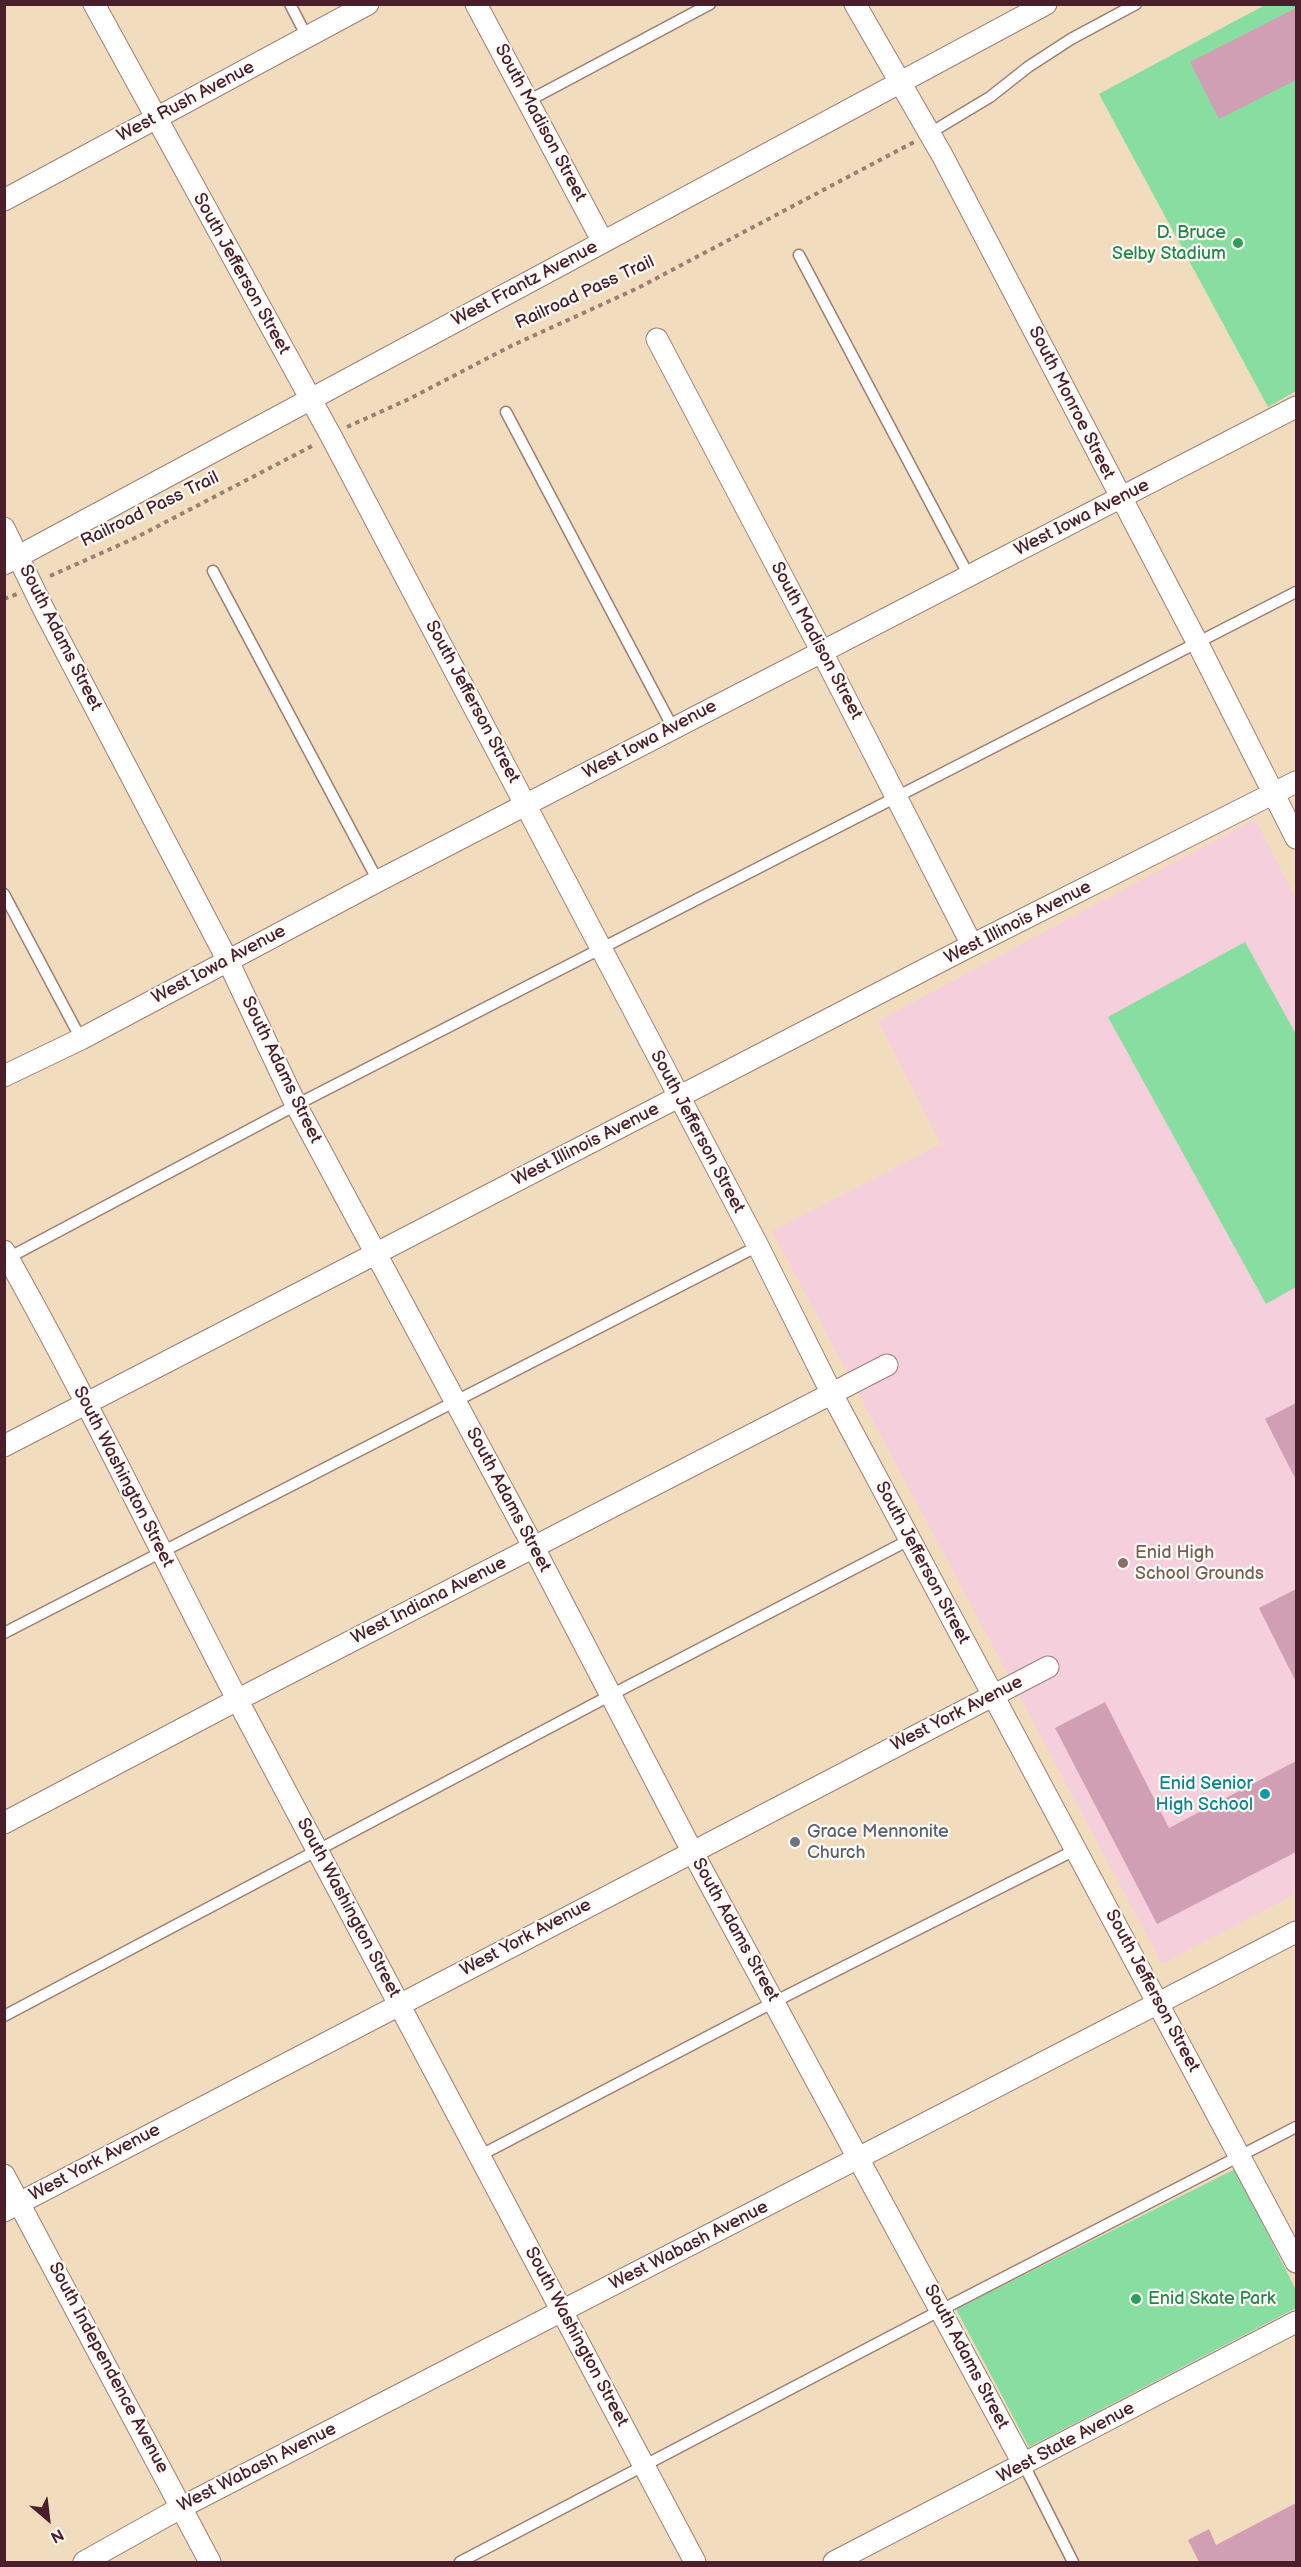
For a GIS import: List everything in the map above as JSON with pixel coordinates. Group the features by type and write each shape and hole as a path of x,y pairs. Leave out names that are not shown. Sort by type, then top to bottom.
{"street":[{"name":"South Jefferson Street","path":"94,4 331,436 758,1246 909,1540 1296,2262"},
{"name":"West Rush Avenue","path":"4,200 369,4"},
{"name":"South Madison Street","path":"476,4 603,242"},
{"name":"South Monroe Street","path":"855,4 930,133 1197,642 1296,838"},
{"name":"West Frantz Avenue","path":"12,560 1046,4"},
{"name":"South Madison Street","path":"657,339 897,796 972,945"},
{"name":"West Iowa Avenue","path":"4,1076 81,1039 378,881 1296,406"},
{"name":"South Adams Street","path":"4,528 12,560 33,585 228,961 296,1105 533,1546 692,1851 1024,2465"},
{"name":"West Illinois Avenue","path":"4,1446 972,945 1296,782"},
{"name":"South Washington Street","path":"6,1254 237,1700 479,2156 564,2311 695,2562"},
{"name":"West Indiana Avenue","path":"4,1822 533,1546 887,1365"},
{"name":"West York Avenue","path":"12,2207 1048,1667"},
{"name":"West Wabash Avenue","path":"84,2562 182,2507 1296,1932"},
{"name":"South Independence Avenue","path":"4,2175 12,2207 182,2507 210,2562"},
{"name":"West State Avenue","path":"834,2562 1296,2322"}],"lane":[{"path":"290,4 307,37"},
{"path":"528,102 710,4"},
{"path":"930,133 990,97 1028,67 1071,39 1136,4"},
{"path":"799,255 969,576"},
{"path":"506,412 673,728"},
{"path":"213,571 378,881"},
{"path":"6,1254 1296,592"},
{"path":"4,894 81,1039"},
{"path":"4,1633 758,1246"},
{"path":"4,2016 909,1540"},
{"path":"479,2156 774,2002 1076,1850"},
{"path":"460,2562 1296,2127"},
{"path":"1024,2465 1073,2562"}],"path":[{"name":"Railroad Pass Trail","path":"33,585 135,538 511,346 638,288 930,133"}],"shaded area":[{"name":"Enid High School Grounds","path":"1255,819 1296,899 1296,1894 1162,1964 772,1231 941,1144 878,1021"}],"green space":[{"name":"D. Bruce Selby Stadium","path":"1265,5 1296,5 1296,391 1268,407 1099,94"},
{"path":"1245,942 1296,1034 1296,1287 1266,1304 1108,1017"},
{"name":"Enid Skate Park","path":"1235,2169 1296,2290 1296,2308 1029,2447 956,2309"}],"building":[{"path":"1296,8 1296,80 1219,119 1190,62"},
{"path":"1296,1403 1296,1480 1265,1419"},
{"path":"1296,1589 1296,1682 1259,1608"},
{"name":"Enid Senior High School","path":"1105,1702 1169,1828 1296,1761 1296,1852 1157,1924 1055,1728"},
{"path":"1296,2503 1296,2562 1199,2562 1188,2540 1209,2529 1216,2545"}],"place":[{"name":"D. Bruce Selby Stadium","path":"1238,243"},
{"name":"Enid High School Grounds","path":"1123,1563"},
{"name":"Enid Senior High School","path":"1265,1794"},
{"name":"Grace Mennonite Church","path":"795,1842"},
{"name":"Enid Skate Park","path":"1136,2299"}]}
